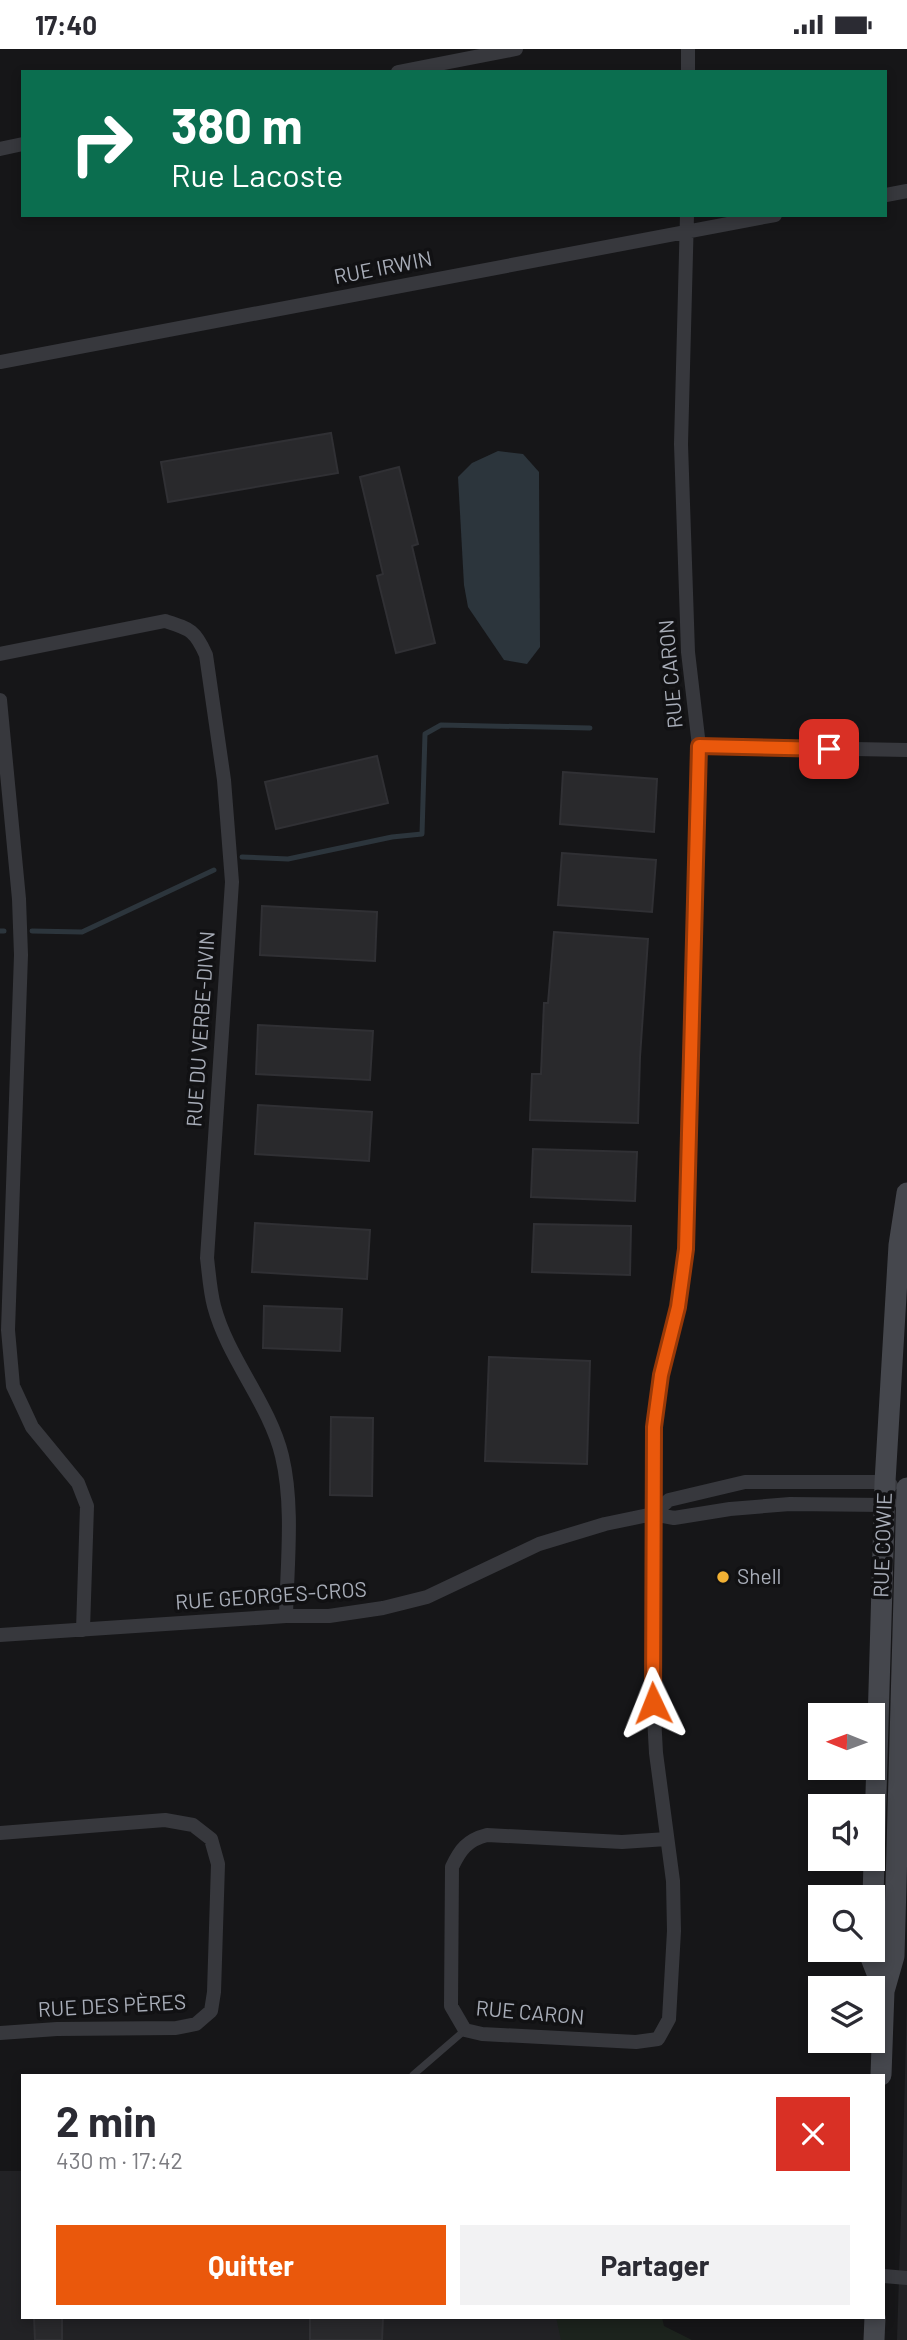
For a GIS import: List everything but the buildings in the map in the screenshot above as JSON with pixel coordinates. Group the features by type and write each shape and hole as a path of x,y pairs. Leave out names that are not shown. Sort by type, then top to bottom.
{"main road":[{"name":"RUE COWIE","path":"873,1885 885,1482 899,1245 907,1194"},
{"name":"RUE COWIE","path":"885,1988 894,1956 907,1488"},
{"name":"RUE COWIE","path":"881,2074 882,2053"},
{"path":"874,2319 874,2340"}],"street":[{"path":"408,70 516,49"},
{"path":"688,49 688,70"},
{"path":"0,149 21,144"},
{"path":"887,195 907,191"},
{"name":"RUE CARON","path":"667,1839 622,1842 487,1835 476,1838 460,1849 452,1867 451,2006 465,2030 482,2034 636,2042 658,2039 669,2019 673,1881 656,1753 652,1678 653,1514 654,1427 661,1375 678,1307 686,1249 699,746 688,652 681,445 687,217"},
{"name":"RUE IRWIN","path":"0,362 764,217"},
{"name":"RUE DU VERBE-DIVIN","path":"0,654 165,621 186,628 198,638 206,655 224,780 232,882 207,1258 214,1306 282,1455 287,1493 286,1616"},
{"path":"0,700 19,899 21,955 8,1330 13,1386 32,1427 78,1483 87,1506 83,1630"},
{"path":"699,746 907,751"},
{"name":"RUE GEORGES-CROS","path":"653,1514 668,1500 745,1482 885,1482"},
{"path":"766,1482 768,1506"},
{"path":"885,1482 907,1495"},
{"name":"RUE GEORGES-CROS","path":"0,1635 286,1616 329,1616 383,1608 427,1597 539,1544 605,1524 653,1514 674,1518 768,1506 885,1505 907,1495"},
{"name":"RUE DES PÈRES","path":"0,1833 165,1820 193,1825 211,1839 218,1864 214,1992 211,2011 196,2024 176,2028 57,2029 0,2033"},
{"path":"885,2276 907,2278"}],"lane":[{"path":"414,2074 465,2030"}],"shaded area":[{"path":"498,451 523,454 539,472 540,647 527,664 504,660 468,607 464,585 458,477 472,463"},
{"path":"907,1999 907,2340 897,2340 903,2151"},
{"path":"0,2171 21,2171 21,2319 586,2319 585,2340 0,2340"},
{"path":"556,2319 662,2319 664,2326 692,2340 561,2340"}],"waterway":[{"path":"242,857 288,859 392,837 422,834 425,734 441,725 590,728"},
{"path":"32,931 82,932 214,870"}],"place":[{"name":"Shell","path":"723,1577"}],"route":[{"path":"653,1703 654,1427 661,1375 678,1307 686,1249 699,746 829,749"}]}
